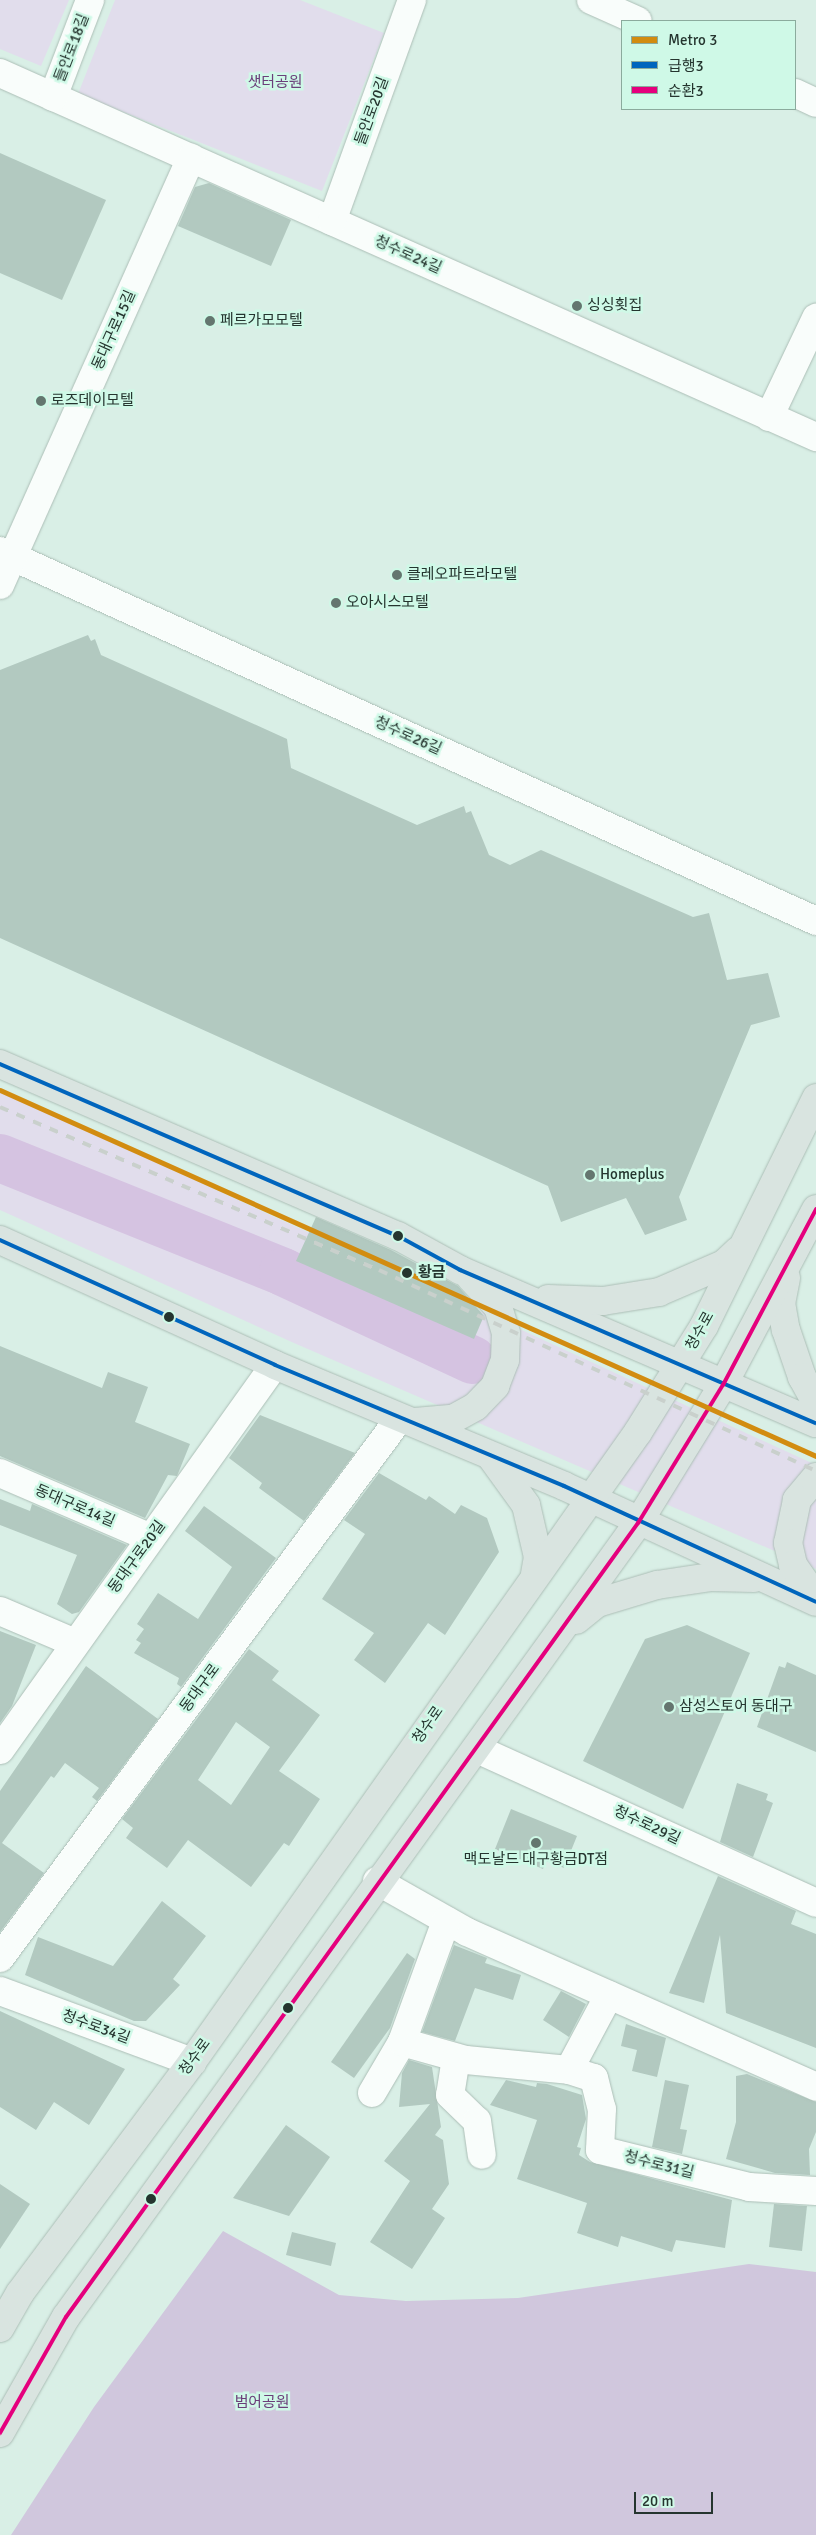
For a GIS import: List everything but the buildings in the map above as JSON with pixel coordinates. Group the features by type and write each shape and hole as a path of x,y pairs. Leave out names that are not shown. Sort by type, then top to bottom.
{"main road":[{"path":"0,1064 398,1236 460,1270 482,1285 498,1307 506,1333 505,1360 495,1386 476,1406 453,1419 426,1424 399,1419"},
{"name":"청수로","path":"0,2328 20,2294 192,2062 535,1574 591,1499 680,1367 816,1098"},
{"path":"0,2433 66,2317 377,1881 477,1749 552,1640 638,1523 723,1385 816,1209"},
{"path":"0,1240 276,1365 399,1419 485,1452 591,1499 638,1523 816,1600"},
{"path":"518,1293 574,1302 631,1298 659,1292 724,1264 741,1248"},
{"path":"791,1256 781,1303 786,1330 802,1377 816,1402"},
{"path":"460,1270 518,1293 680,1367 816,1423"},
{"path":"485,1452 511,1480 526,1505 538,1558 535,1574"},
{"path":"816,1477 797,1500 788,1544 793,1565 816,1600"},
{"path":"552,1640 597,1603 626,1592 702,1578 767,1579"}],"street":[{"name":"들안로18길","path":"53,97 90,0"},
{"name":"들안로20길","path":"332,221 412,0"},
{"path":"592,0 636,20"},
{"name":"청수로24길","path":"0,73 816,437"},
{"path":"796,93 816,103"},
{"name":"동대구로15길","path":"0,585 6,554 191,158"},
{"path":"769,417 816,318"},
{"name":"청수로26길","path":"6,554 816,921"},
{"name":"동대구로20길","path":"0,1750 150,1538 276,1365"},
{"name":"동대구로","path":"0,1958 399,1419"},
{"name":"동대구로14길","path":"0,1473 150,1538"},
{"path":"0,1611 75,1643"},
{"name":"청수로29길","path":"477,1749 816,1903"},
{"path":"377,1881 446,1921 816,2087"},
{"path":"372,2093 402,2042 446,1921"},
{"name":"청수로34길","path":"0,1991 192,2062"},
{"path":"569,2070 609,1995"},
{"name":"청수로31길","path":"402,2042 456,2058 569,2070 594,2078 602,2109 600,2150 749,2187 816,2191"},
{"path":"456,2058 450,2096 476,2121 482,2155"}],"green space":[{"path":"0,0 69,0 41,66 0,49"},
{"name":"샛터공원","path":"115,0 300,0 384,33 322,191 78,94"},
{"path":"0,1091 816,1465 816,1569 294,1343 0,1210"},
{"name":"범어공원","path":"223,2231 339,2295 406,2301 518,2298 749,2264 816,2272 816,2535 11,2535 94,2407"}],"waterway":[{"path":"0,1158 283,1272 473,1360"}],"railway":[{"path":"0,1107 379,1270 816,1471"}],"metro line":[{"name":"3","path":"0,1090 816,1456"}],"transit line":[{"name":"급행3","path":"0,1064 398,1236 460,1270 816,1423"},
{"name":"순환3","path":"0,2433 66,2317 638,1523 723,1385 816,1209"},
{"name":"급행3","path":"0,1240 275,1365 564,1486 816,1602"}],"place":[{"name":"싱싱횟집","path":"577,306"},
{"name":"페르가모모텔","path":"210,321"},
{"name":"로즈데이모텔","path":"41,401"},
{"name":"클레오파트라모텔","path":"397,575"},
{"name":"오아시스모텔","path":"336,603"},
{"name":"Homeplus","path":"590,1175"},
{"name":"황금","path":"407,1273"},
{"name":"삼성스토어 동대구","path":"669,1707"},
{"name":"맥도날드 대구황금DT점","path":"536,1843"}]}
